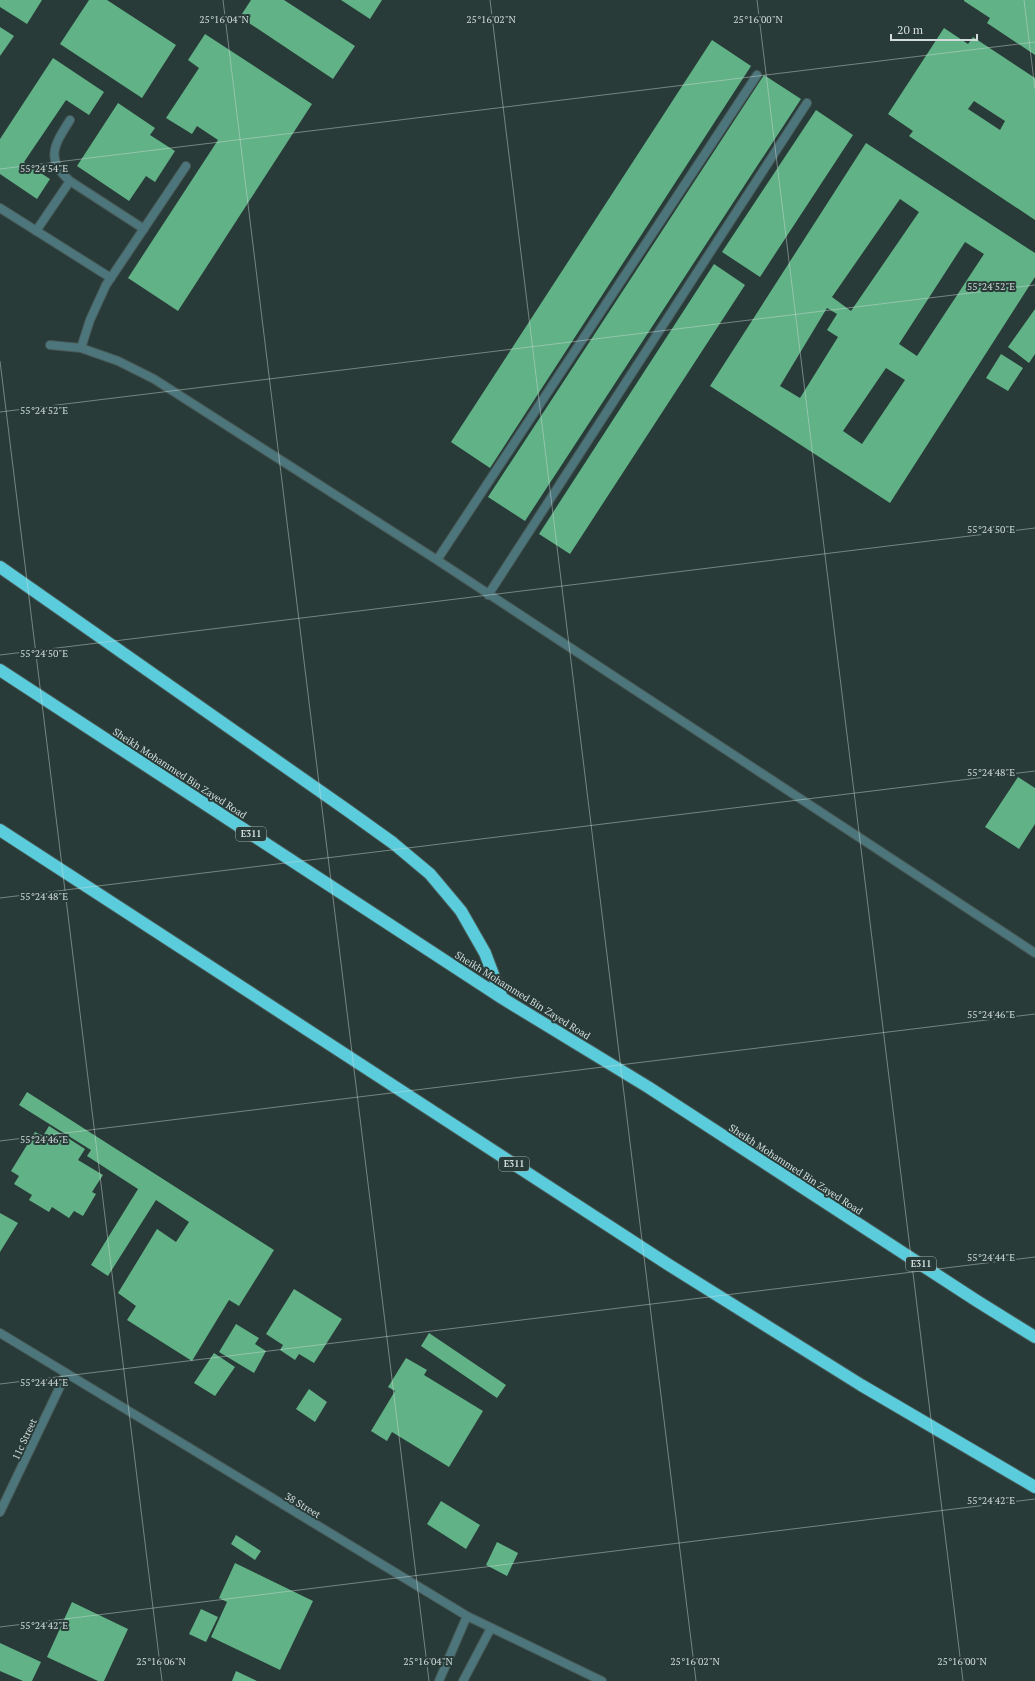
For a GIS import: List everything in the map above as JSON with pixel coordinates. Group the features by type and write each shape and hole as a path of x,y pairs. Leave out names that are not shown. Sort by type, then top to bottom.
{"highway":[{"path":"0,567 347,810 393,843 430,874 461,911 475,935 485,953 502,998"},
{"name":"Sheikh Mohammed Bin Zayed Road","path":"0,670 502,998 648,1087 1035,1337"},
{"name":"E311","path":"0,830 669,1265 861,1385 1035,1487"}],"street":[{"path":"437,560 757,75"},
{"path":"488,595 807,103"},
{"path":"70,120 55,144 54,151 57,167 61,174 144,228"},
{"path":"81,348 90,320 106,285 186,166"},
{"path":"36,231 70,181"},
{"path":"0,208 111,278"},
{"path":"50,345 81,348 118,361 154,379 437,560 488,595 1035,953"},
{"name":"38 Street","path":"0,1333 467,1616 602,1681"},
{"name":"11c Street","path":"0,1512 66,1374"},
{"path":"439,1681 467,1616"},
{"path":"463,1681 491,1628"}],"building":[{"path":"0,0 42,0 27,24 0,7"},
{"path":"89,0 107,0 176,45 142,98 60,44"},
{"path":"251,0 284,0 355,46 333,79 240,17"},
{"path":"341,0 382,0 370,19"},
{"path":"964,0 1035,0 1035,55 987,23 990,18"},
{"path":"0,27 14,36 0,56"},
{"path":"944,28 968,44 973,37 1035,78 1035,220 909,136 913,131 888,114","holes":["974,101 1005,121 1000,130 968,109"]},
{"path":"205,34 312,104 178,311 128,278 218,140 197,126 192,134 166,118 199,68 188,60"},
{"path":"712,40 751,66 490,468 451,442"},
{"path":"53,58 104,92 89,115 66,100 24,162 50,179 37,199 0,174 0,139"},
{"path":"764,75 801,99 525,521 488,497"},
{"path":"118,103 155,128 150,135 175,151 155,182 146,176 129,201 77,166"},
{"path":"816,110 853,135 760,277 722,252"},
{"path":"866,143 1035,253 1035,277 890,503 710,386","holes":["900,199 919,212 851,311 832,297","965,242 984,254 917,356 899,344","827,308 837,314 827,330 838,337 800,398 780,386","886,368 905,380 862,444 843,431"]},
{"path":"714,264 745,285 570,554 539,534"},
{"path":"1035,309 1035,354 1029,363 1008,347"},
{"path":"1001,354 1023,368 1008,391 986,378"},
{"path":"1018,777 1035,788 1035,824 1019,849 985,827"},
{"path":"27,1092 274,1250 239,1306 229,1300 192,1361 127,1320 136,1306 118,1293 157,1229 176,1242 189,1222 156,1200 108,1276 91,1265 138,1189 87,1156 91,1150 19,1105"},
{"path":"49,1126 85,1149 78,1160 103,1175 92,1192 96,1194 83,1216 74,1211 69,1218 52,1207 49,1212 29,1200 32,1195 14,1184 19,1176 11,1171 35,1132 43,1136"},
{"path":"0,1213 18,1223 0,1252"},
{"path":"294,1289 342,1319 314,1363 299,1354 295,1360 280,1350 283,1345 266,1334"},
{"path":"236,1324 259,1338 255,1344 266,1351 254,1373 219,1352"},
{"path":"429,1333 506,1385 497,1398 421,1346"},
{"path":"214,1353 235,1367 215,1396 194,1383"},
{"path":"406,1358 427,1370 424,1375 483,1411 449,1467 392,1432 387,1441 371,1431 395,1391 388,1387"},
{"path":"309,1389 327,1402 315,1422 296,1409"},
{"path":"441,1501 480,1525 466,1549 427,1524"},
{"path":"236,1535 261,1551 255,1560 231,1544"},
{"path":"497,1542 518,1553 507,1576 486,1565"},
{"path":"235,1563 313,1601 280,1670 211,1637 227,1602 219,1598"},
{"path":"72,1602 128,1629 104,1681 98,1681 47,1657"},
{"path":"201,1609 218,1617 206,1642 189,1634"},
{"path":"0,1643 41,1662 32,1681 23,1681 0,1671"},
{"path":"236,1671 257,1681 232,1681"}]}
